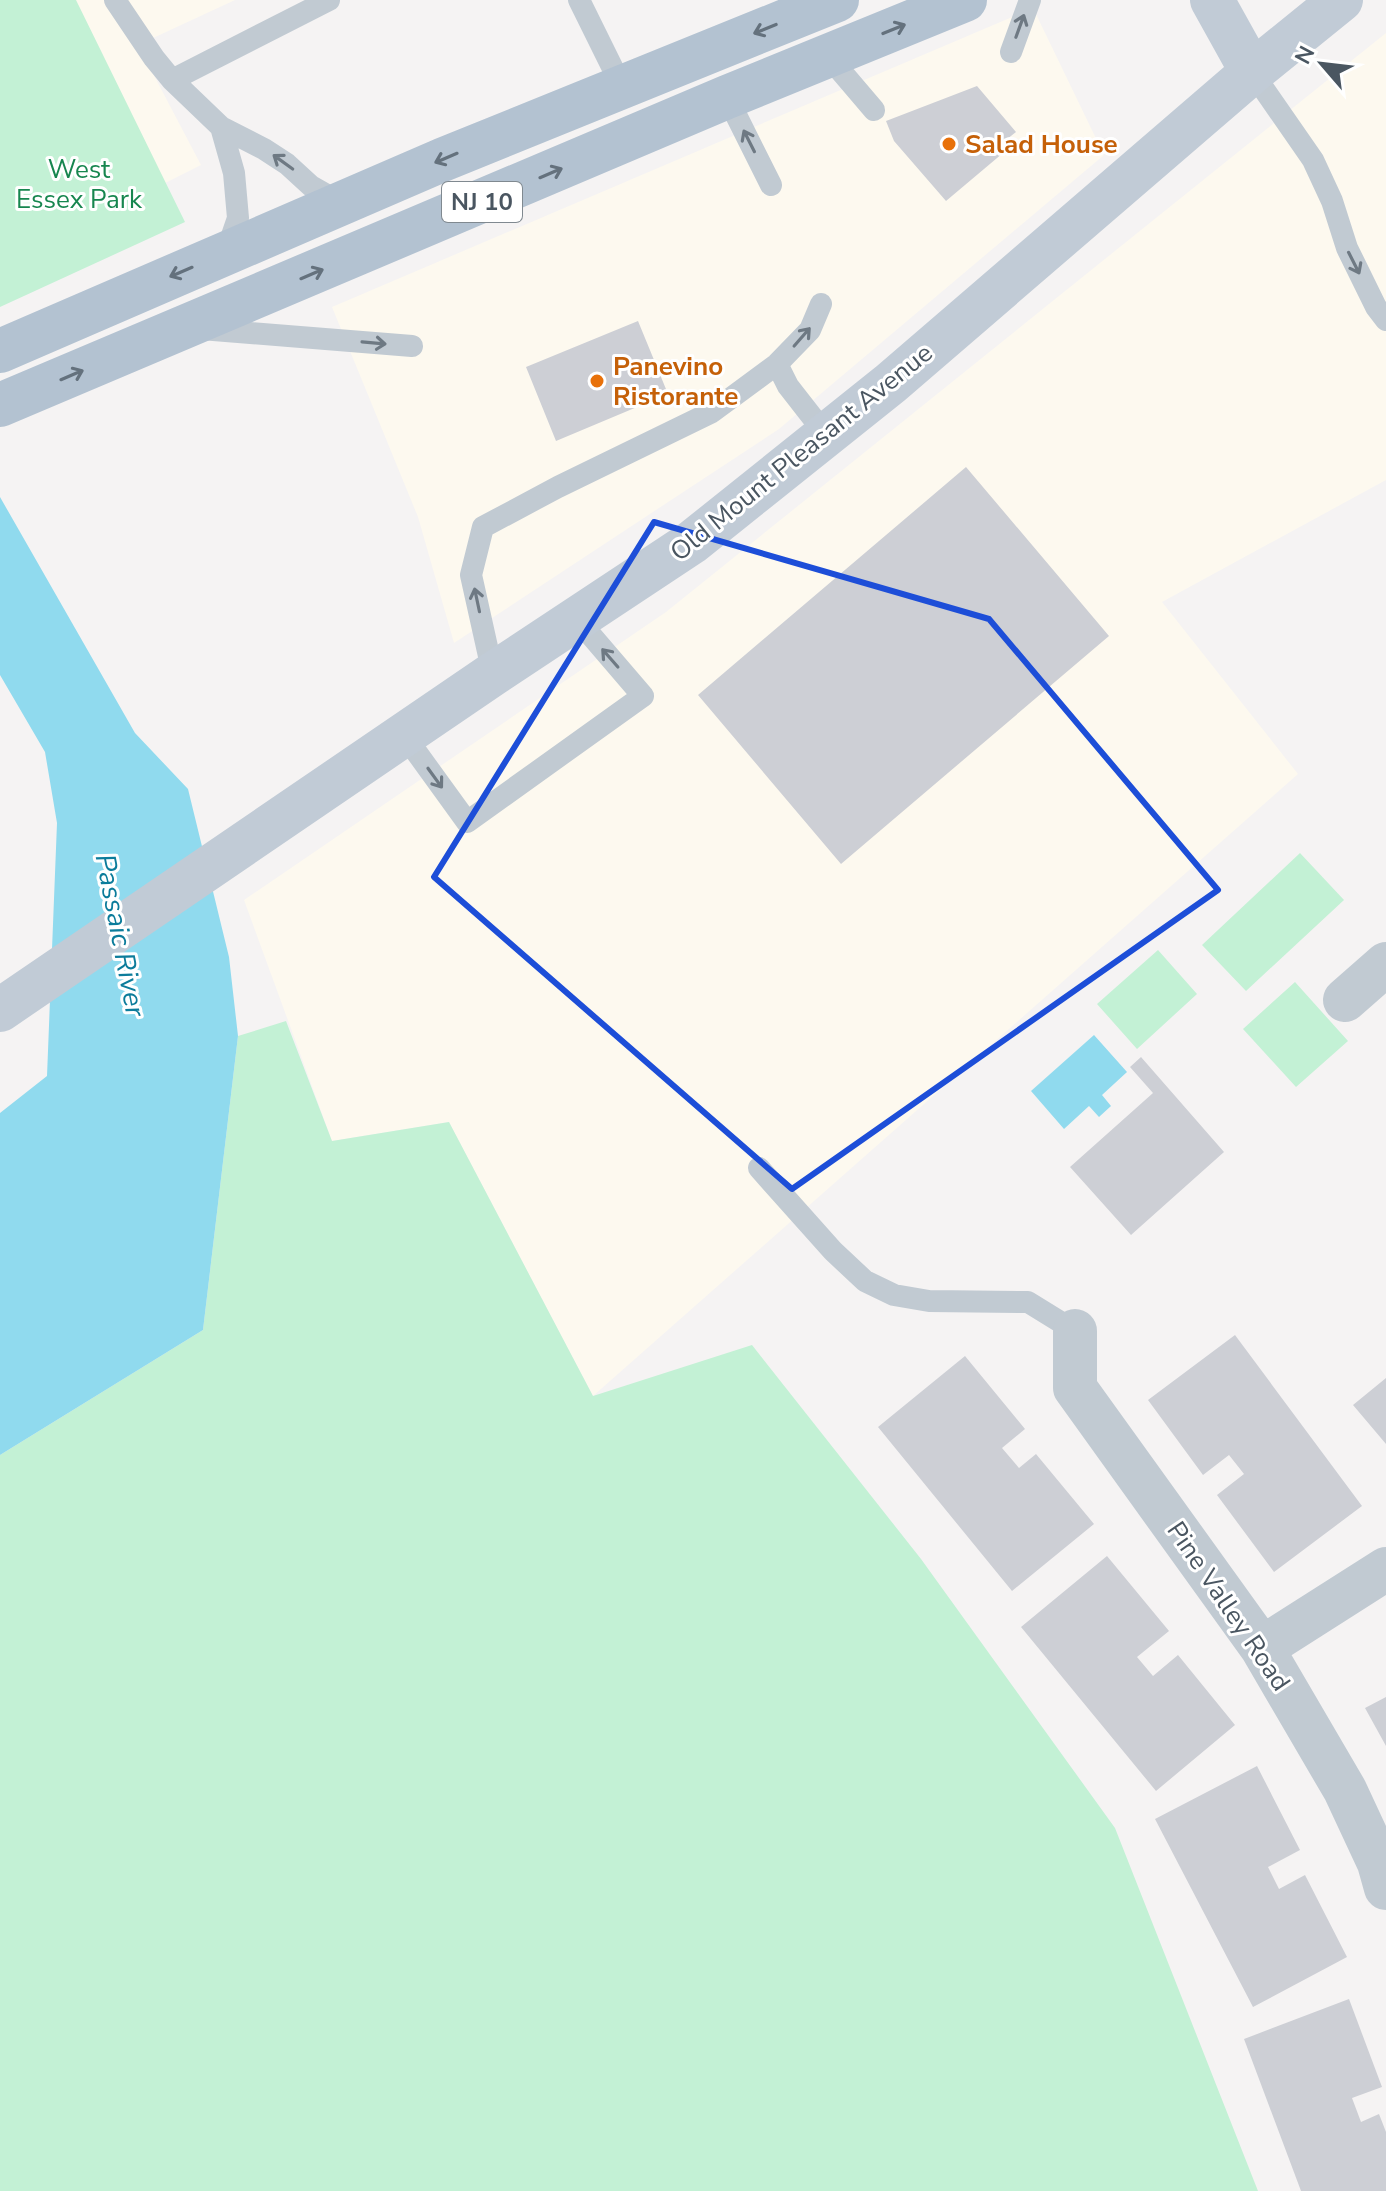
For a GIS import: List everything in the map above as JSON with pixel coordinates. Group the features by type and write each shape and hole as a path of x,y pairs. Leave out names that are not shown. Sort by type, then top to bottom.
{"main road":[{"name":"NJ 10","path":"0,351 341,203 837,0"},
{"name":"NJ 10","path":"0,405 727,97 965,0"}],"street":[{"path":"1212,0 1252,72"},
{"name":"Old Mount Pleasant Avenue","path":"17,998 691,543 827,436 1252,72 1341,0"},
{"path":"1345,1000 1386,964"},
{"name":"Pine Valley Road","path":"1075,1331 1075,1388 1262,1648 1345,1790 1379,1863 1386,1888"},
{"path":"1262,1648 1386,1569"}],"lane":[{"path":"115,0 172,80 221,127 264,149 287,164 311,186 341,203"},
{"path":"172,80 329,0"},
{"path":"579,0 622,87"},
{"path":"1011,52 1030,0"},
{"path":"828,56 874,110"},
{"path":"1252,72 1313,160 1332,201 1347,248 1376,307 1386,320"},
{"path":"727,97 771,185"},
{"path":"221,127 234,173 238,218 226,253"},
{"path":"493,674 471,575 483,527 712,412 777,364 810,330 821,304"},
{"path":"184,328 412,346"},
{"path":"777,364 788,386 827,436"},
{"path":"404,735 467,822 643,696 577,619"},
{"path":"759,1168 833,1251 865,1281 894,1295 929,1301 1028,1302 1075,1331"}],"highlighted area":[{"path":"654,522 989,619 1218,890 792,1189 434,877"}],"shaded area":[{"name":"West Essex Park","path":"0,0 235,0 138,45 201,165 0,266"},
{"path":"1033,8 1104,155 779,429 454,643 418,517 332,307"},
{"path":"1386,33 1386,480 1162,602 1298,774 593,1396 449,1122 332,1141 244,900 666,612"}],"green space":[{"name":"West Essex Park","path":"0,0 76,0 185,222 0,307"},
{"path":"1300,853 1344,900 1246,991 1202,945"},
{"path":"1158,950 1197,994 1137,1049 1097,1004"},
{"path":"1295,982 1348,1041 1296,1087 1243,1029"},
{"path":"286,1021 332,1141 449,1122 593,1396 752,1345 921,1559 1115,1828 1258,2191 0,2191 0,1455 203,1330 238,1036"}],"water":[{"name":"Passaic River","path":"0,497 135,733 188,789 229,957 238,1036 203,1330 0,1455 0,1113 47,1076 57,823 45,752 0,675"},
{"path":"1094,1035 1127,1072 1102,1095 1111,1106 1099,1117 1089,1106 1064,1129 1031,1091"}],"building":[{"name":"Salad House","path":"977,86 1016,132 997,147 1003,153 946,201 894,141 886,121"},
{"name":"Panevino Ristorante","path":"638,321 668,394 556,441 526,367"},
{"path":"966,467 1109,636 841,864 698,695"},
{"path":"1141,1057 1224,1152 1131,1235 1070,1167 1153,1093 1130,1067"},
{"path":"1235,1335 1362,1506 1274,1572 1217,1495 1244,1474 1229,1455 1203,1475 1148,1400"},
{"path":"965,1356 1025,1429 1002,1448 1019,1468 1036,1454 1094,1524 1012,1591 878,1427"},
{"path":"1386,1378 1386,1444 1353,1405"},
{"path":"1107,1556 1169,1631 1137,1657 1153,1676 1178,1655 1235,1725 1156,1791 1021,1627"},
{"path":"1386,1697 1386,1746 1365,1708"},
{"path":"1257,1766 1300,1850 1268,1867 1279,1889 1305,1875 1347,1957 1253,2007 1155,1819"},
{"path":"1349,1999 1382,2087 1352,2098 1361,2122 1379,2114 1386,2132 1386,2191 1301,2191 1244,2039"}],"place":[{"name":"Salad House","path":"949,144"},
{"name":"Panevino Ristorante","path":"597,381"}]}
